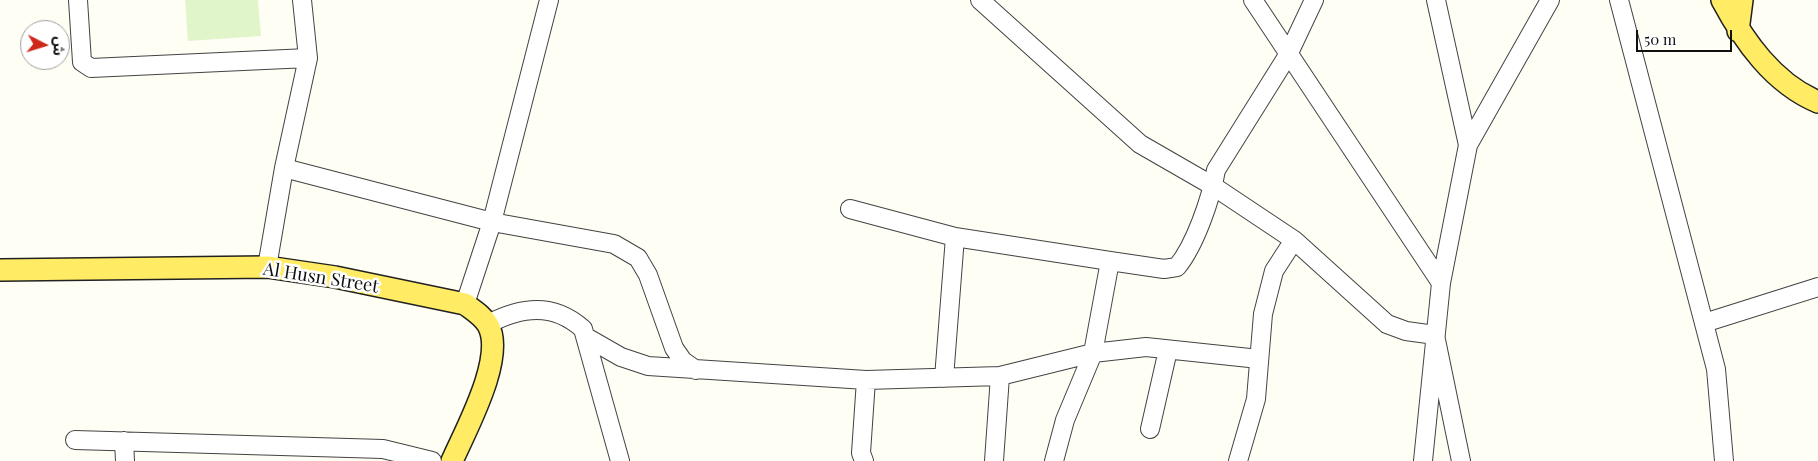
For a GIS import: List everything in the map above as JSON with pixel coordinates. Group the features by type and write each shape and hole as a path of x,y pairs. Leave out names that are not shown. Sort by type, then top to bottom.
{"main road":[{"path":"1722,0 1738,30 1774,74 1803,95 1818,102"},
{"path":"1738,30 1742,0"},
{"name":"Al Husn Street","path":"0,270 267,267 335,277 465,304 478,313 488,324"},
{"path":"452,461 490,372 493,352 492,336 488,324"}],"street":[{"path":"78,0 82,62 91,68 308,58"},
{"path":"267,267 284,168 308,58 302,0"},
{"path":"465,304 492,222 550,0"},
{"path":"980,0 1140,144 1213,186 1294,240 1387,324 1406,331 1435,335"},
{"path":"1253,0 1441,283"},
{"path":"850,209 955,237 1164,269 1177,268 1186,256 1213,186 1216,170 1288,55 1314,0"},
{"path":"1436,0 1468,145"},
{"path":"1423,461 1441,283 1468,145 1550,0"},
{"path":"1620,0 1716,370 1724,461"},
{"path":"284,168 492,222 614,244 638,258 648,275 674,348 683,362 696,370"},
{"path":"944,378 955,237"},
{"path":"1238,461 1256,399 1263,314 1274,272 1294,240"},
{"path":"1054,461 1066,420 1093,353 1110,261"},
{"path":"1704,323 1818,287"},
{"path":"488,324 508,314 544,310 569,316 583,328 620,461"},
{"path":"1435,335 1461,461"},
{"path":"586,337 621,357 648,366 866,380 1000,376 1093,353 1146,347 1259,359"},
{"path":"1150,429 1168,350"},
{"path":"994,461 1000,376"},
{"path":"864,461 861,453 866,380"},
{"path":"75,440 124,440 288,454 383,449 432,461"},
{"path":"124,440 125,461"}],"green space":[{"path":"185,0 258,0 261,36 188,41"}]}
